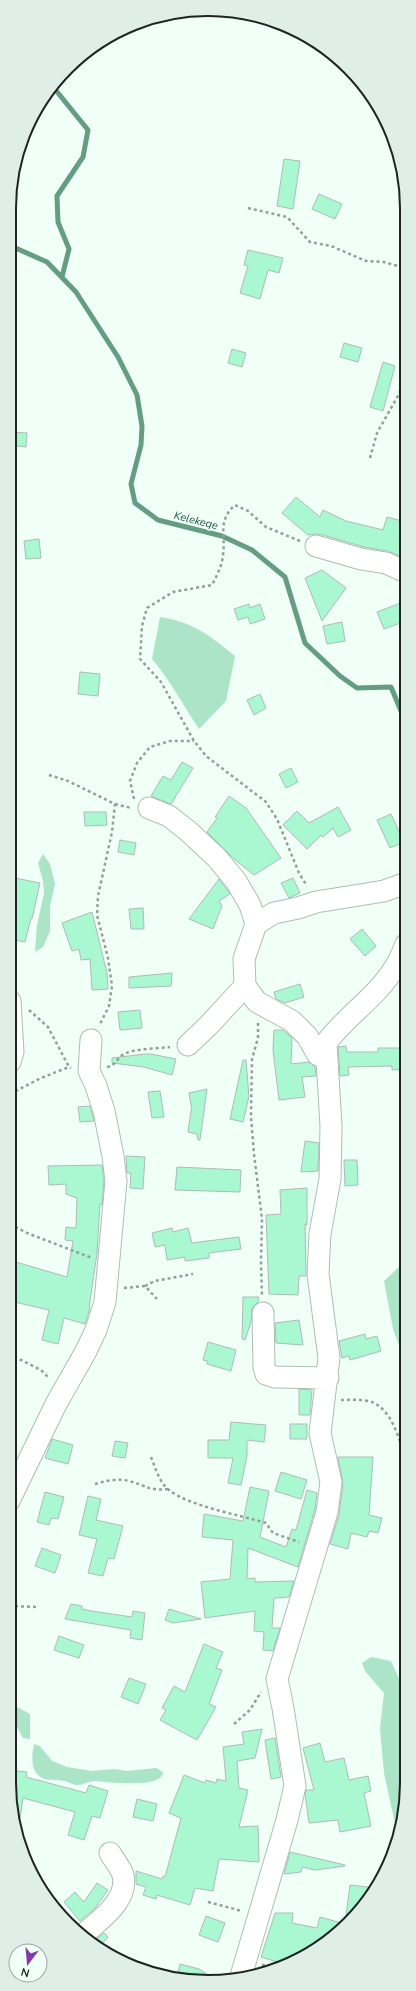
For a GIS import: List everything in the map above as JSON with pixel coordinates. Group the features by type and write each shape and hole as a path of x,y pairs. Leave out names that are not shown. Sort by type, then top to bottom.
{"street":[{"path":"316,546 361,559 386,563 400,569"},
{"path":"142,805 169,816 216,857 236,881 250,905 256,924 244,959 245,986 257,1002 292,1020 307,1036 318,1055 327,1050"},
{"path":"256,924 274,913 298,908 316,902 384,891 400,885"},
{"path":"242,1971 287,1820 295,1786 277,1679 327,1512 331,1482 320,1433 328,1378 329,1358 318,1274 320,1234 330,1179 331,1126 327,1050 338,1028 373,994 395,967 400,957"},
{"path":"188,1045 245,986"},
{"path":"16,1487 63,1390 74,1374 96,1330 104,1302 116,1181 113,1156 104,1111 96,1086 89,1071 92,1040"},
{"path":"262,1313 264,1367 266,1374 275,1377 328,1378"},
{"path":"87,1932 117,1904 123,1885 122,1874 110,1853"}],"path":[{"path":"248,208 288,217 310,242 331,246 366,261 384,262 400,267"},
{"path":"370,458 378,433 400,391"},
{"path":"316,546 298,541 266,527 248,511 235,505 227,512 225,517 222,536 223,554 220,567 212,585 173,592 147,608 142,626 140,659 161,682 194,741 206,756 266,802 277,819 299,873 316,902"},
{"path":"142,805 130,781 137,763 150,747 170,741 194,741"},
{"path":"49,775 68,781 115,804 112,832 98,896 97,915 108,958 112,986 109,1006 92,1040"},
{"path":"257,1002 258,1038 252,1059 251,1117 262,1219 262,1313"},
{"path":"16,1091 69,1067"},
{"path":"16,1227 44,1240 107,1264"},
{"path":"105,1290 145,1286 155,1280 193,1274"},
{"path":"145,1286 157,1299"},
{"path":"16,1358 41,1370 63,1390"},
{"path":"325,1399 371,1402 382,1408 393,1424 400,1443"},
{"path":"152,1457 160,1479 168,1489 186,1500 266,1522 273,1533 316,1548"},
{"path":"94,1484 106,1481 128,1480 154,1491 168,1489"},
{"path":"16,1606 39,1607"},
{"path":"234,1724 250,1710 256,1698 267,1685 277,1679"},
{"path":"208,1902 258,1915"}],"green space":[{"path":"160,617 182,622 200,630 235,656 226,701 199,729 171,684 152,659"},
{"path":"43,854 50,864 55,884 50,906 50,931 43,947 35,952 37,925 44,893 43,881 38,863"},
{"path":"399,1267 400,1347 393,1329 384,1281"},
{"path":"371,1657 391,1661 400,1681 400,1796 395,1824 384,1773 380,1729 384,1693 365,1671 362,1663"},
{"path":"16,1707 30,1714 30,1739 23,1738 16,1725"},
{"path":"34,1744 40,1746 52,1761 67,1767 92,1771 114,1769 127,1771 156,1768 163,1772 161,1777 154,1781 145,1783 95,1781 74,1785 65,1781 48,1780 39,1776 34,1769 32,1756"}],"building":[{"path":"284,159 300,161 293,209 277,206"},
{"path":"319,194 342,204 335,219 312,209"},
{"path":"248,250 283,258 279,273 268,270 260,299 240,293 248,266 244,265"},
{"path":"344,343 362,348 358,362 340,357"},
{"path":"232,349 246,353 242,367 228,363"},
{"path":"383,362 395,366 383,411 370,407"},
{"path":"16,432 27,433 26,447 16,446"},
{"path":"296,497 320,517 323,510 346,521 383,530 387,517 400,520 400,556 388,551 364,547 319,534 308,535 282,513"},
{"path":"39,539 41,558 26,559 24,541"},
{"path":"322,570 346,588 322,621 305,578"},
{"path":"400,603 400,623 384,629 377,612"},
{"path":"249,604 250,608 260,604 265,619 250,624 248,617 238,620 234,609"},
{"path":"342,622 345,641 327,644 323,626"},
{"path":"80,672 100,674 98,696 78,694"},
{"path":"260,694 266,708 254,715 247,700"},
{"path":"182,762 193,768 171,804 151,796 163,776 171,780"},
{"path":"291,768 298,782 286,788 279,774"},
{"path":"229,796 246,808 281,858 254,875 234,859 207,832 217,818 215,817"},
{"path":"338,807 351,830 338,837 333,828 323,837 321,835 307,849 283,825 297,811 309,823"},
{"path":"84,812 106,812 107,825 85,826"},
{"path":"391,814 400,833 400,844 390,848 377,820"},
{"path":"120,840 136,843 134,855 118,852"},
{"path":"16,878 40,883 25,942 16,940"},
{"path":"293,878 300,893 289,898 281,883"},
{"path":"219,879 230,894 219,901 222,906 213,929 189,919"},
{"path":"143,908 144,929 131,929 129,909"},
{"path":"92,912 107,973 108,989 92,990 90,959 81,960 79,949 72,951 62,923"},
{"path":"362,929 376,946 365,956 350,939"},
{"path":"172,973 171,986 129,988 129,977"},
{"path":"300,984 304,997 285,1003 276,999 274,992"},
{"path":"140,1010 142,1028 120,1030 118,1012"},
{"path":"274,1030 283,1030 292,1038 291,1064 309,1062 315,1067 316,1076 302,1077 305,1097 279,1100 273,1050"},
{"path":"346,1046 347,1052 378,1052 378,1048 400,1048 400,1069 392,1070 392,1066 348,1067 349,1075 340,1076 338,1047"},
{"path":"145,1054 176,1059 172,1075 144,1067 112,1063 112,1058"},
{"path":"243,1060 246,1060 249,1097 243,1122 230,1119"},
{"path":"207,1089 200,1140 198,1140 197,1134 188,1132 192,1111 189,1093"},
{"path":"160,1091 164,1117 152,1118 148,1092"},
{"path":"90,1106 94,1121 80,1122 78,1107"},
{"path":"305,1141 319,1143 318,1171 301,1172"},
{"path":"126,1156 145,1157 143,1189 130,1188 131,1173 127,1173"},
{"path":"344,1160 357,1160 358,1185 345,1186"},
{"path":"102,1165 104,1181 102,1205 100,1204 97,1253 90,1308 85,1324 64,1318 58,1344 42,1340 49,1310 16,1302 16,1262 67,1277 73,1241 65,1240 66,1227 76,1228 77,1198 66,1194 66,1184 49,1185 48,1166"},
{"path":"177,1167 241,1170 240,1192 175,1190"},
{"path":"307,1188 307,1225 305,1224 306,1276 299,1276 298,1295 269,1294 266,1215 281,1214 280,1190"},
{"path":"172,1228 173,1232 188,1228 192,1243 239,1237 241,1249 209,1253 209,1258 185,1261 185,1257 167,1260 165,1245 155,1247 152,1233"},
{"path":"243,1297 259,1297 258,1302 252,1308 251,1322 245,1340 242,1339"},
{"path":"299,1320 303,1345 276,1343 275,1323"},
{"path":"365,1334 366,1339 377,1336 381,1351 350,1360 349,1356 342,1358 339,1341"},
{"path":"208,1342 236,1350 231,1371 207,1364 207,1361 203,1360"},
{"path":"299,1389 312,1390 310,1415 299,1415"},
{"path":"231,1422 266,1425 264,1442 247,1440 247,1456 241,1485 228,1483 233,1458 208,1458 208,1440 229,1440"},
{"path":"290,1424 307,1424 307,1439 290,1439"},
{"path":"52,1439 73,1445 68,1464 45,1458"},
{"path":"115,1441 128,1443 125,1458 112,1456"},
{"path":"338,1457 373,1457 369,1515 382,1518 378,1533 369,1531 367,1537 351,1533 348,1549 330,1544 339,1515 343,1484"},
{"path":"281,1472 307,1480 301,1499 275,1491"},
{"path":"250,1487 269,1491 260,1537 286,1547 292,1529 296,1530 307,1490 317,1493 315,1509 298,1567 248,1548 247,1579 255,1578 255,1582 294,1581 289,1597 274,1598 272,1628 280,1628 273,1651 263,1650 264,1632 254,1631 255,1611 205,1618 201,1582 230,1579 233,1540 202,1537 204,1514 243,1521"},
{"path":"45,1492 64,1497 58,1519 51,1518 49,1525 37,1522"},
{"path":"88,1496 101,1499 96,1520 123,1526 114,1559 108,1558 103,1576 88,1573 97,1539 79,1535"},
{"path":"42,1548 61,1555 55,1573 35,1566"},
{"path":"71,1604 82,1606 82,1609 132,1617 133,1611 145,1613 142,1640 130,1638 131,1630 65,1619"},
{"path":"169,1609 201,1619 173,1623 165,1620"},
{"path":"59,1636 84,1645 79,1658 54,1650"},
{"path":"204,1644 223,1652 216,1668 222,1670 209,1704 216,1707 197,1740 160,1720 166,1710 162,1708 174,1686 185,1692"},
{"path":"129,1678 146,1684 138,1704 121,1697"},
{"path":"262,1729 255,1758 237,1761 239,1788 248,1790 239,1827 258,1826 259,1862 219,1859 213,1891 195,1888 190,1905 157,1895 156,1899 143,1895 146,1887 136,1884 136,1871 162,1879 163,1876 165,1877 181,1818 169,1813 184,1775 205,1783 206,1780 216,1783 217,1779 226,1781 223,1747 244,1744 242,1732"},
{"path":"275,1738 281,1777 271,1779 265,1740"},
{"path":"320,1743 325,1762 344,1758 349,1780 368,1776 371,1791 364,1793 371,1826 340,1832 338,1820 309,1823 305,1794 306,1790 314,1790 303,1748"},
{"path":"16,1771 27,1772 26,1777 86,1793 89,1785 108,1791 100,1818 92,1816 84,1840 68,1835 75,1812 23,1798 20,1819 16,1796"},
{"path":"137,1799 157,1804 153,1821 133,1817"},
{"path":"290,1852 345,1866 315,1870 302,1867 301,1872 284,1874"},
{"path":"97,1883 108,1890 95,1908 80,1921 64,1902 75,1892 84,1902"},
{"path":"350,1885 370,1887 368,1890 346,1917"},
{"path":"275,1913 293,1913 292,1923 317,1928 320,1917 340,1923 315,1943 293,1955 277,1962 261,1957"},
{"path":"206,1916 225,1923 218,1942 199,1935"},
{"path":"104,1933 108,1937 102,1944 96,1939"},
{"path":"180,1964 199,1969 209,1975 195,1975 178,1972"}],"waterway":[{"name":"Kelekeqe","path":"56,91 88,130 83,157 57,196 58,222 69,249 62,277"},
{"name":"Kelekeqe","path":"16,248 47,262 76,292 118,357 137,395 142,426 141,445 131,484 135,503 158,520 222,536 252,550 285,577 305,643 340,676 357,688 391,687 400,709"}]}
